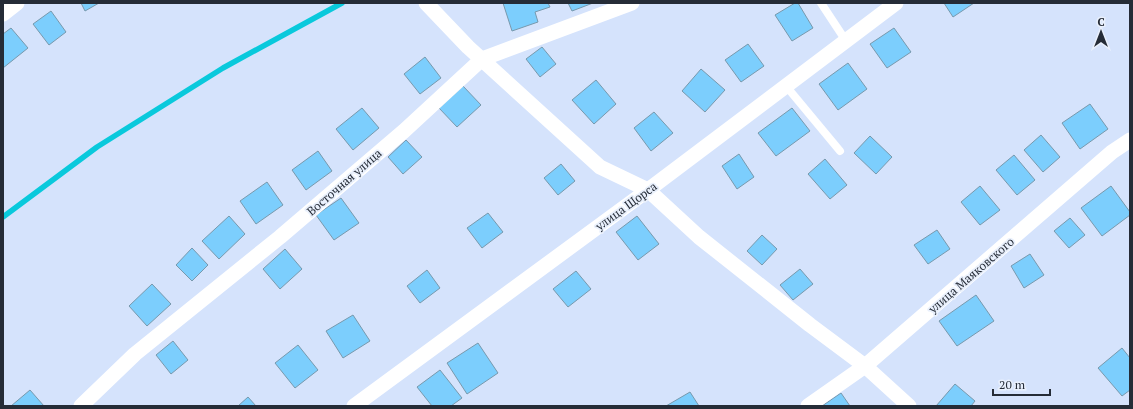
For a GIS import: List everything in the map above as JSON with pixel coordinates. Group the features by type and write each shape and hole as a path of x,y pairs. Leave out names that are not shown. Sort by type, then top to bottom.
{"street":[{"path":"3,14 17,3"},
{"path":"426,3 468,47 600,167 648,190 699,238 865,366 909,406"},
{"name":"Восточная улица","path":"81,406 135,354 280,238 404,131 482,59 632,3"},
{"name":"улица Щорса","path":"354,406 648,190 896,3"},
{"name":"улица Маяковского","path":"808,406 865,366 1112,152 1130,140"}],"lane":[{"path":"821,3 846,40"},
{"path":"786,86 840,151"}],"building":[{"path":"81,3 99,3 85,11"},
{"path":"503,3 548,3 550,7 535,12 538,22 512,31"},
{"path":"568,3 593,3 572,11"},
{"path":"795,3 798,3 813,28 792,41 775,15"},
{"path":"944,3 974,3 953,17"},
{"path":"51,11 66,32 49,45 33,24"},
{"path":"11,28 28,48 3,68 3,34"},
{"path":"894,28 911,52 887,68 870,44"},
{"path":"748,44 764,66 741,82 725,60"},
{"path":"542,47 556,64 540,77 526,59"},
{"path":"425,57 441,78 420,94 404,74"},
{"path":"848,63 867,89 838,110 819,84"},
{"path":"701,69 725,90 705,112 682,91"},
{"path":"596,80 616,104 594,124 572,100"},
{"path":"463,86 481,105 457,127 439,108"},
{"path":"1090,104 1108,129 1080,149 1062,123"},
{"path":"362,108 379,128 353,150 336,129"},
{"path":"792,108 810,131 776,156 758,133"},
{"path":"654,112 673,133 651,151 634,128"},
{"path":"1041,135 1060,157 1043,172 1024,150"},
{"path":"870,136 892,157 876,174 854,153"},
{"path":"406,140 422,157 403,174 388,157"},
{"path":"318,151 332,171 306,190 292,170"},
{"path":"739,154 754,177 737,189 722,166"},
{"path":"1014,155 1035,180 1017,195 996,170"},
{"path":"825,159 847,185 830,199 808,174"},
{"path":"561,164 575,181 558,195 544,178"},
{"path":"267,182 283,205 256,224 240,201"},
{"path":"980,186 1000,210 980,225 961,202"},
{"path":"1111,186 1130,212 1130,215 1102,236 1081,208"},
{"path":"341,198 359,223 334,240 316,215"},
{"path":"488,213 503,232 482,248 467,228"},
{"path":"229,216 245,234 219,259 202,241"},
{"path":"637,216 659,244 638,260 616,232"},
{"path":"1070,218 1085,235 1069,248 1054,231"},
{"path":"937,230 950,249 928,264 914,245"},
{"path":"762,235 777,249 762,265 747,251"},
{"path":"192,248 208,265 192,281 176,265"},
{"path":"285,249 302,269 280,289 263,269"},
{"path":"1030,254 1044,275 1024,288 1011,266"},
{"path":"800,269 813,284 793,300 780,285"},
{"path":"427,270 440,288 420,303 407,286"},
{"path":"576,271 591,289 568,307 553,289"},
{"path":"152,284 171,304 147,326 129,306"},
{"path":"976,295 994,321 957,346 939,321"},
{"path":"353,315 370,341 343,358 326,331"},
{"path":"173,341 188,360 171,374 156,355"},
{"path":"478,343 498,373 467,394 447,363"},
{"path":"298,345 318,370 295,388 275,363"},
{"path":"1122,348 1130,358 1130,390 1122,396 1098,368"},
{"path":"440,370 462,398 451,406 432,406 417,387"},
{"path":"955,384 975,401 971,406 936,406"},
{"path":"30,390 44,406 11,406"},
{"path":"690,392 699,406 666,406"},
{"path":"841,393 850,406 822,406"},
{"path":"248,397 256,406 238,406"}],"waterway":[{"path":"3,217 97,147 223,68 342,3"}]}
